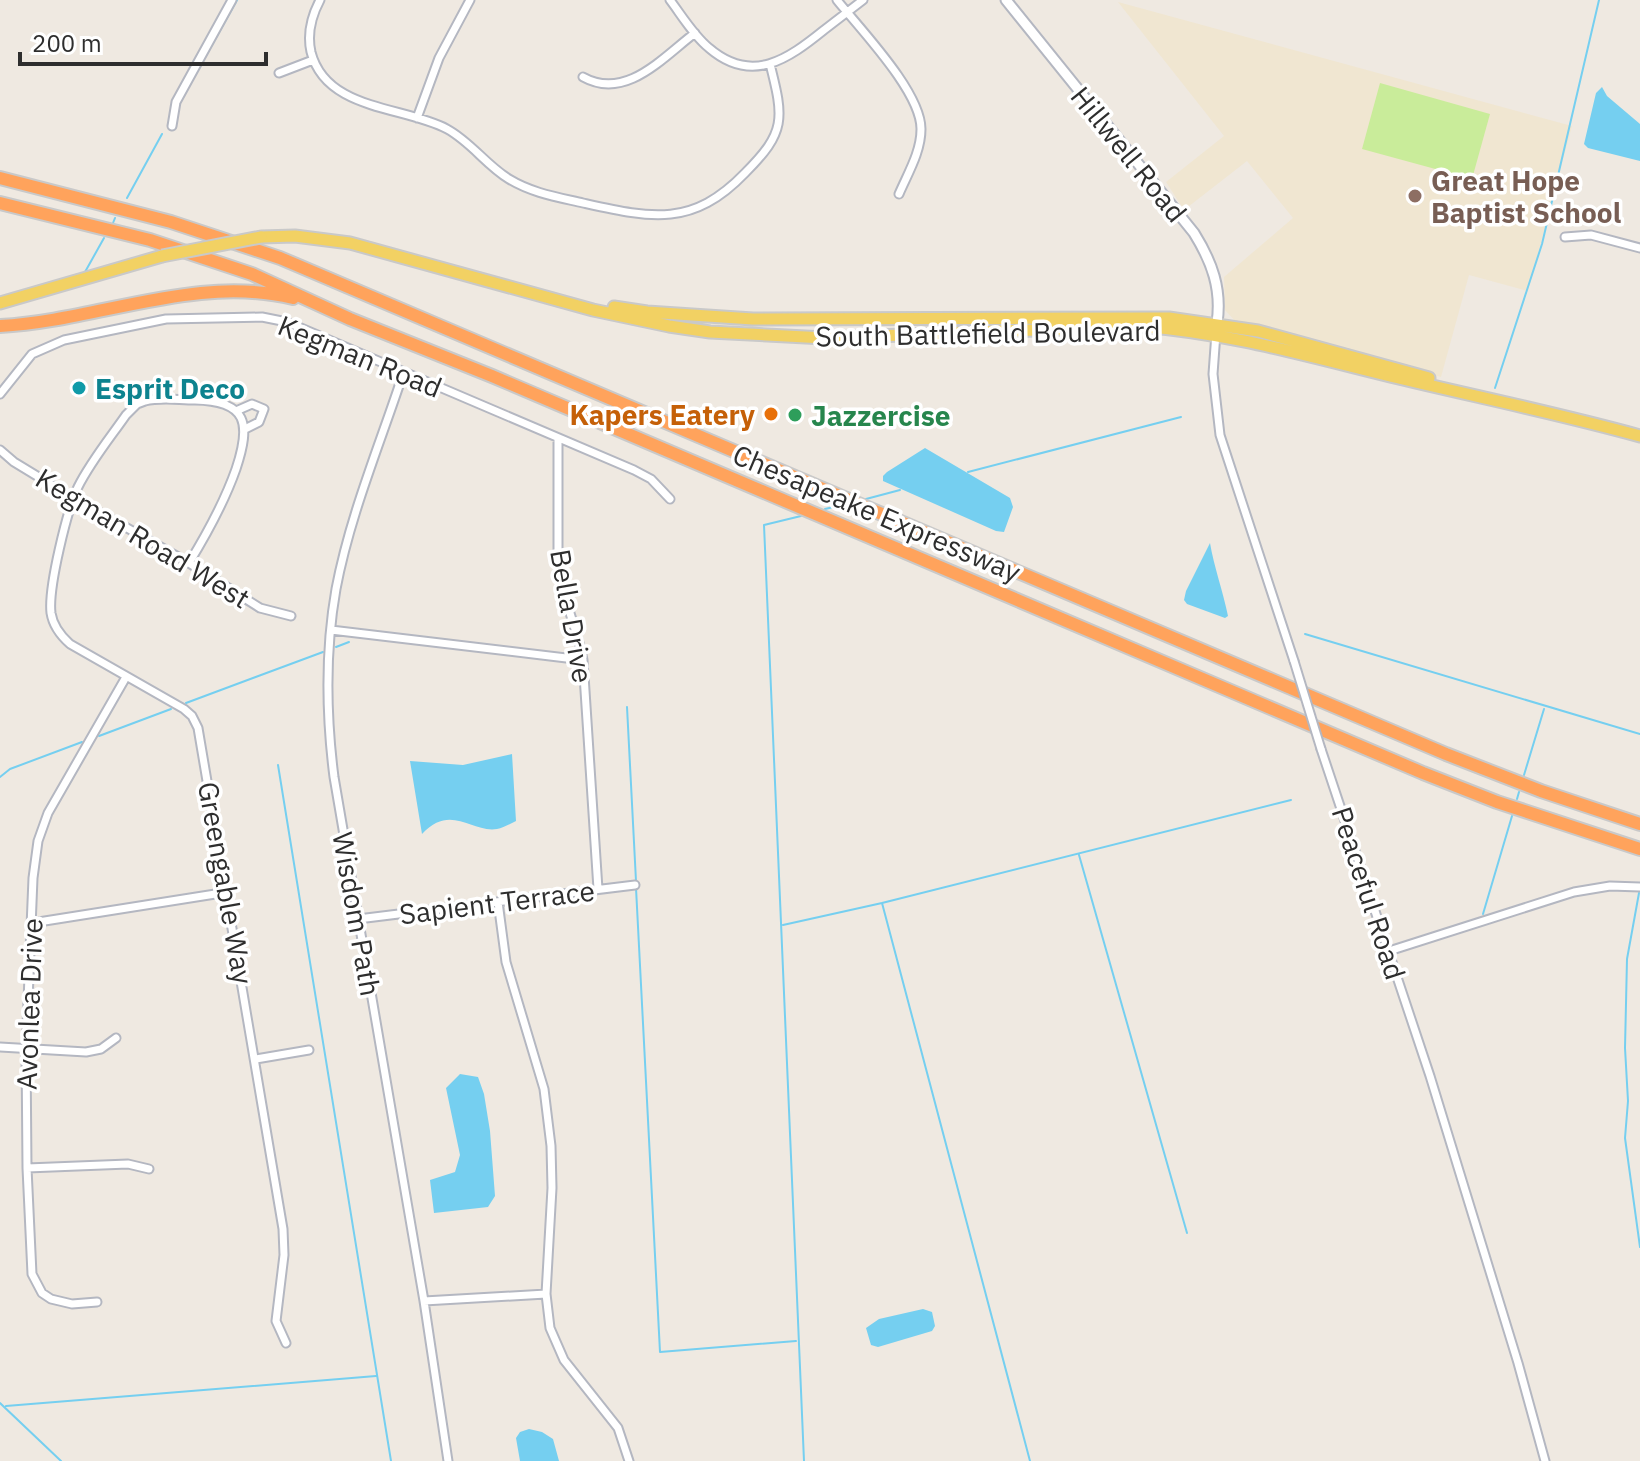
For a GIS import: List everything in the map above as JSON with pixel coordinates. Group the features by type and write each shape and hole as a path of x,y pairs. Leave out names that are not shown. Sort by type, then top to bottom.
{"highway":[{"name":"Chesapeake Expressway","path":"0,178 171,222 280,258 1446,754 1541,791 1640,824"},
{"name":"Chesapeake Expressway","path":"0,203 150,240 252,274 350,319 492,376 1423,773 1497,802 1640,849"},
{"path":"0,326 223,291 283,296 350,319"}],"main road":[{"name":"South Battlefield Boulevard","path":"0,303 162,256 261,237 326,238 593,310 669,326 753,336 825,338 1137,326 1216,329"},
{"name":"South Battlefield Boulevard","path":"565,300 647,312 753,319 1139,317 1307,343 1492,394 1502,400 1640,436"}],"street":[{"path":"172,126 176,102 232,0"},
{"path":"320,0 309,33 313,60 321,74 344,94 450,131 506,177 532,190 631,214 666,215 696,208 722,194 766,152 777,131 780,115 770,64"},
{"path":"417,118 439,58 470,0"},
{"path":"670,0 710,49 724,59 745,65 770,64 795,54 863,0"},
{"path":"837,0 909,92 918,111 920,143 899,194"},
{"name":"Hillwell Road","path":"1008,1 1194,233 1217,281 1216,329"},
{"path":"583,77 606,85 630,81 695,33"},
{"path":"279,73 313,60"},
{"path":"1565,237 1591,235 1640,248"},
{"name":"Kegman Road","path":"0,394 24,361 49,345 133,325 186,318 262,317 287,322 651,479 670,499"},
{"name":"Peaceful Road","path":"1216,329 1213,374 1220,435 1389,951 1514,1348 1545,1461"},
{"name":"Wisdom Path","path":"403,374 344,556 331,630 327,703 329,738 448,1461"},
{"name":"Greengable Way","path":"236,411 221,402 209,400 150,399 140,402 130,411 95,459 73,498 52,594 53,620 70,644 184,709 196,721 228,892 283,1229 284,1255 276,1321 286,1343"},
{"path":"189,563 222,506 243,446 245,429 236,411 252,404 264,409 259,422 245,429"},
{"name":"Bella Drive","path":"558,439 560,583 579,636 583,660 598,889"},
{"name":"Kegman Road West","path":"0,450 73,498 189,563 260,608 291,616"},
{"path":"331,630 583,660"},
{"name":"Avonlea Drive","path":"97,1302 61,1303 51,1299 36,1284 32,1274 26,1050 35,856 45,822 126,677"},
{"name":"Sapient Terrace","path":"358,919 635,885"},
{"path":"1389,951 1574,892 1610,886 1640,887"},
{"path":"32,923 228,892"},
{"path":"498,902 506,962 544,1089 551,1146 552,1188 546,1294 550,1328 573,1374 609,1413 618,1428 629,1461"},
{"path":"0,1047 86,1052 101,1049 116,1038"},
{"path":"256,1059 309,1050"},
{"path":"27,1168 128,1164 149,1169"},
{"path":"424,1301 546,1294"}],"shaded area":[{"name":"Great Hope Baptist School","path":"1118,2 1572,126 1528,291 1469,275 1441,377 1237,323 1225,310 1224,277 1293,218 1247,161 1184,210 1166,182 1224,136"}],"green space":[{"path":"1380,83 1490,114 1472,179 1362,149"}],"water":[{"path":"1602,87 1607,96 1640,124 1640,161 1588,148 1584,144 1596,93"},
{"path":"925,448 1010,498 1013,507 1004,532 883,481 887,472"},
{"path":"1210,543 1228,616 1225,618 1187,604 1184,600"},
{"path":"512,754 516,821 488,829 461,821 442,821 422,834 410,761 463,765"},
{"path":"460,1074 478,1077 484,1094 495,1196 488,1207 434,1213 430,1180 455,1172 460,1155 446,1088"},
{"path":"923,1309 932,1312 935,1326 932,1331 878,1347 871,1345 866,1328 879,1319"},
{"path":"529,1429 553,1439 559,1461 520,1461 516,1438 520,1432"}],"waterway":[{"path":"189,86 237,0"},
{"path":"1495,388 1542,244 1599,0"},
{"path":"127,198 162,134"},
{"path":"113,223 115,218"},
{"path":"85,272 104,238"},
{"path":"968,472 1181,417"},
{"path":"866,499 900,490"},
{"path":"825,509 842,505"},
{"path":"801,516 764,525 804,1461"},
{"path":"1305,634 1640,734"},
{"path":"336,647 349,642"},
{"path":"186,703 323,652"},
{"path":"627,707 636,881"},
{"path":"99,736 171,709"},
{"path":"1524,775 1544,709"},
{"path":"0,777 10,769 82,742"},
{"path":"278,765 391,1461"},
{"path":"1517,799 1519,792"},
{"path":"783,925 1291,800"},
{"path":"1483,914 1512,816"},
{"path":"1079,855 1187,1233"},
{"path":"636,888 660,1352 796,1341"},
{"path":"1639,893 1627,959 1625,1048 1628,1101 1625,1138 1640,1247"},
{"path":"882,903 1030,1461"},
{"path":"6,1406 376,1376"},
{"path":"0,1403 61,1461"}],"place":[{"name":"Great Hope Baptist School","path":"1415,196"},
{"name":"Esprit Deco","path":"79,388"},
{"name":"Kapers Eatery","path":"771,414"},
{"name":"Jazzercise","path":"795,415"}]}
